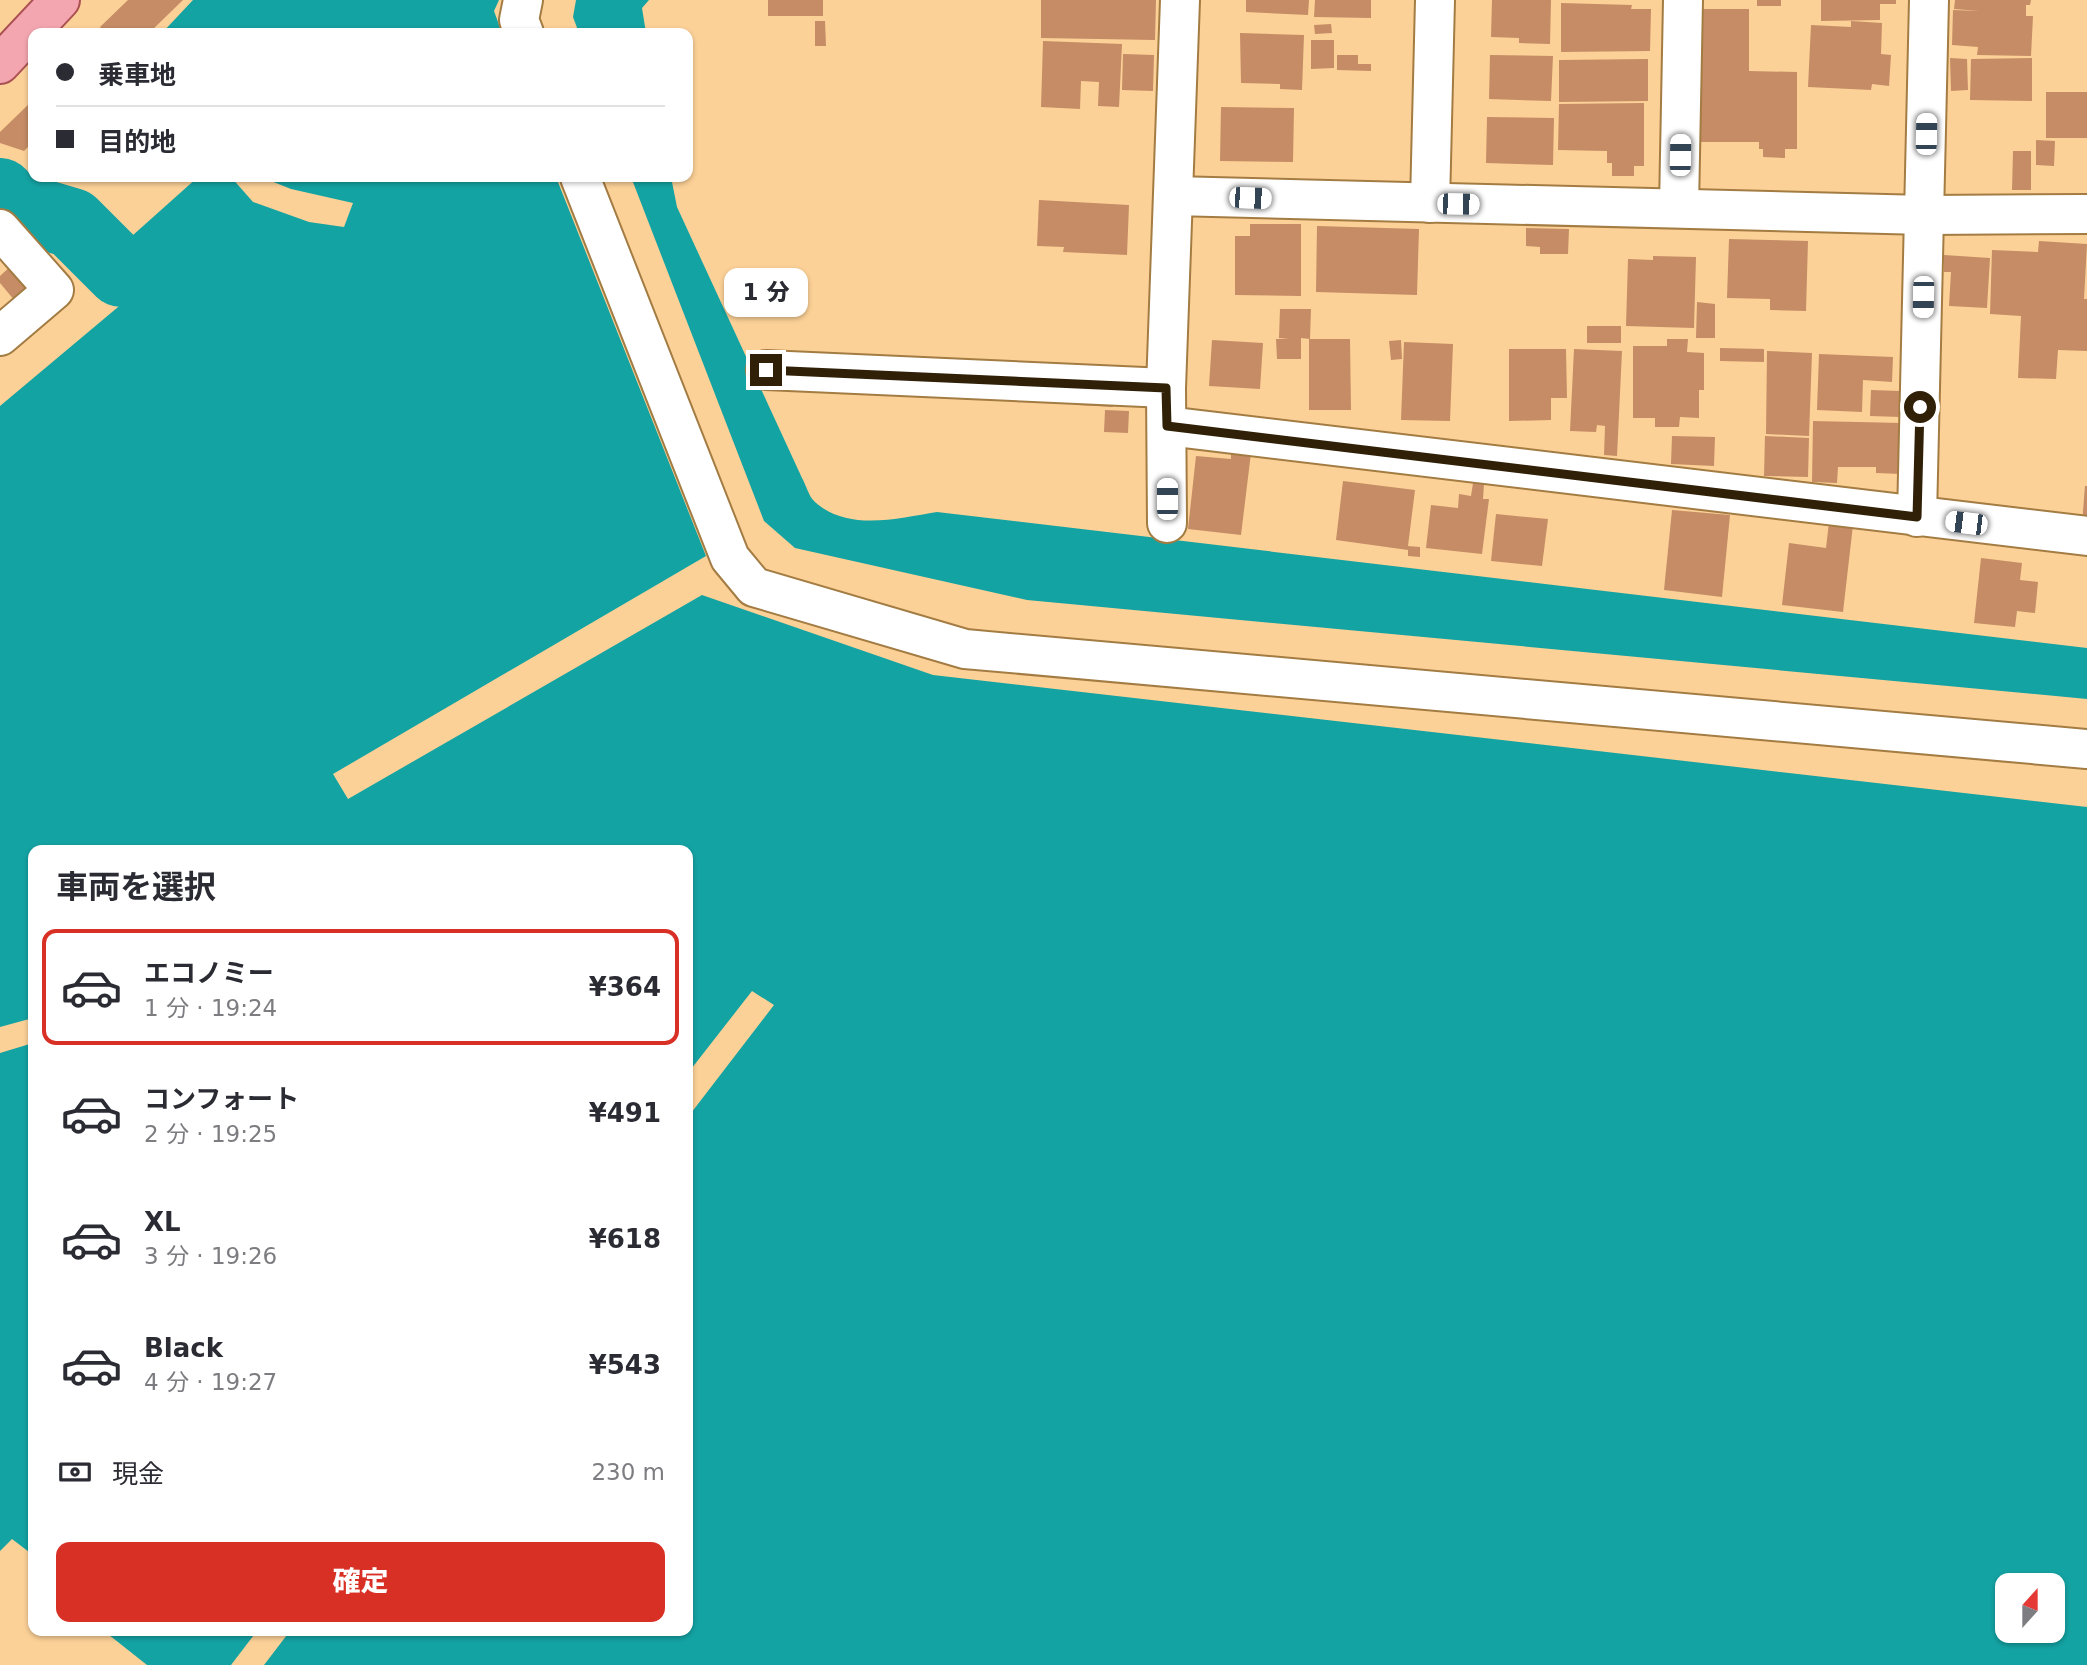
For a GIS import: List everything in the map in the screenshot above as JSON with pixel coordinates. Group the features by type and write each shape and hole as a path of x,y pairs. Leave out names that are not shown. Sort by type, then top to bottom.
{"main road":[{"path":"34,28 60,0"},
{"path":"0,64 28,34"}],"street":[{"path":"522,28 519,20 523,0"},
{"path":"1167,523 1166,388 1180,0"},
{"path":"1430,203 1435,0"},
{"path":"1679,207 1683,0"},
{"path":"1917,517 1929,0"},
{"path":"582,182 730,558 754,587 965,649 2087,748"},
{"path":"1173,196 1925,215 2087,214"},
{"path":"0,229 54,290 0,336"},
{"path":"766,370 1166,388"},
{"path":"1167,426 2087,536"}],"water":[{"path":"193,0 499,0 494,11 500,28 167,28"},
{"path":"576,0 649,0 642,8 645,28 577,28 573,17"},
{"path":"192,182 235,182 253,202 309,222 344,227 353,203 291,189 274,182 558,182 706,556 333,774 348,799 702,595 933,675 2087,807 2087,1665 264,1665 286,1636 693,1636 693,1110 774,1005 752,991 693,1067 693,845 28,845 28,1019 0,1027 0,406 130,297 95,269"},
{"path":"633,182 672,182 677,207 809,494 828,511 843,517 874,520 937,512 2087,648 2087,699 1027,600 795,548 764,521"},
{"path":"28,1045 28,1551 12,1539 0,1551 0,1053"},
{"path":"110,1636 253,1636 231,1665 147,1665"}],"building":[{"path":"128,0 183,0 154,28 100,27"},
{"path":"768,0 823,0 823,16 768,16"},
{"path":"1041,0 1156,0 1155,40 1041,38"},
{"path":"1246,0 1309,0 1308,15 1246,12"},
{"path":"1315,0 1371,0 1371,18 1314,17"},
{"path":"1492,0 1551,0 1550,44 1519,43 1519,38 1491,37"},
{"path":"1757,0 1781,0 1781,6 1757,6"},
{"path":"1821,0 1896,0 1896,4 1880,4 1880,20 1821,21"},
{"path":"1955,0 2031,0 2030,5 2026,5 2026,16 2033,16 2031,56 1977,55 1978,47 1952,45 1953,10 1980,11 1954,9"},
{"path":"1561,3 1632,5 1631,9 1651,9 1650,51 1561,52"},
{"path":"1702,9 1749,9 1749,71 1797,72 1797,149 1785,149 1785,158 1763,157 1759,142 1700,142"},
{"path":"815,21 825,21 826,46 815,46"},
{"path":"1851,21 1882,23 1881,54 1891,55 1889,86 1872,84 1871,90 1808,87 1811,25 1851,27"},
{"path":"1331,24 1332,33 1315,34 1314,25"},
{"path":"1240,33 1304,35 1302,90 1280,89 1280,84 1241,83"},
{"path":"1311,40 1334,40 1334,68 1311,69"},
{"path":"1043,41 1122,44 1119,107 1098,106 1099,82 1081,81 1080,109 1041,107"},
{"path":"1123,54 1154,55 1153,91 1122,90"},
{"path":"1337,55 1358,55 1358,64 1371,64 1371,71 1337,70"},
{"path":"1490,55 1553,56 1551,101 1489,99"},
{"path":"1950,58 1967,59 1968,90 1951,91"},
{"path":"2032,58 2032,101 1970,100 1971,59"},
{"path":"1648,59 1648,101 1559,102 1559,60"},
{"path":"2046,92 2087,92 2087,138 2046,138"},
{"path":"1644,103 1644,166 1634,166 1634,176 1612,176 1612,163 1607,163 1607,151 1558,150 1559,104"},
{"path":"28,105 28,147 24,151 0,143 0,132"},
{"path":"1221,107 1294,108 1293,162 1220,161"},
{"path":"1487,117 1554,118 1553,165 1486,163"},
{"path":"2036,140 2055,141 2054,166 2036,165"},
{"path":"2013,151 2031,151 2031,190 2012,190"},
{"path":"1039,200 1129,205 1127,255 1063,252 1064,247 1037,246"},
{"path":"1250,224 1301,224 1301,296 1235,295 1235,236 1250,236"},
{"path":"1317,226 1419,229 1417,295 1316,292"},
{"path":"1526,228 1569,229 1568,254 1540,254 1540,247 1526,246"},
{"path":"1729,239 1808,241 1806,311 1770,310 1770,299 1727,298"},
{"path":"2039,241 2087,244 2084,299 2087,299 2087,351 2058,350 2056,379 2018,378 2021,316 1990,314 1992,250 2038,252"},
{"path":"1944,255 1990,258 1987,308 1949,306 1951,272 1944,272"},
{"path":"1653,256 1696,257 1694,328 1626,326 1628,259 1653,260"},
{"path":"14,263 33,285 15,301 0,283 0,276"},
{"path":"1697,302 1715,304 1715,338 1696,338"},
{"path":"1280,309 1311,309 1310,339 1301,338 1301,359 1277,359 1276,339 1289,339 1279,338"},
{"path":"1587,326 1621,326 1621,343 1587,343"},
{"path":"1309,339 1350,339 1351,410 1309,410"},
{"path":"1667,339 1688,339 1687,352 1704,353 1704,390 1699,390 1699,418 1680,417 1679,427 1655,427 1655,418 1633,418 1633,346 1667,346"},
{"path":"1212,340 1263,343 1260,389 1209,386"},
{"path":"1401,340 1402,359 1391,360 1389,341"},
{"path":"1404,342 1453,344 1450,421 1401,420"},
{"path":"1720,348 1764,349 1764,362 1720,361"},
{"path":"1509,349 1566,349 1567,398 1551,398 1551,420 1509,421"},
{"path":"1574,349 1622,351 1617,456 1604,455 1605,426 1597,425 1596,432 1570,431"},
{"path":"1767,351 1812,353 1809,436 1766,434"},
{"path":"1819,354 1893,357 1892,382 1863,380 1862,412 1817,410"},
{"path":"1871,390 1900,391 1900,417 1870,416"},
{"path":"1078,396 1114,398 1113,407 1078,405"},
{"path":"1105,410 1129,411 1128,433 1104,432"},
{"path":"1813,421 1902,423 1901,474 1876,473 1876,467 1838,467 1837,483 1812,482"},
{"path":"1672,436 1715,437 1714,466 1671,464"},
{"path":"1765,436 1809,438 1808,477 1764,476"},
{"path":"1231,450 1251,453 1241,535 1188,529 1196,456 1231,459"},
{"path":"1343,481 1415,490 1408,546 1420,547 1420,557 1408,556 1408,550 1336,540"},
{"path":"1473,483 1484,484 1483,499 1489,499 1482,554 1426,548 1431,505 1458,508 1459,494 1471,496"},
{"path":"2087,486 2087,525 2082,524"},
{"path":"1672,510 1730,515 1722,597 1664,590"},
{"path":"1496,514 1548,519 1542,566 1491,561"},
{"path":"1829,522 1853,525 1843,612 1782,605 1789,543 1826,548"},
{"path":"1981,558 2022,563 2020,580 2038,582 2035,613 2017,611 2015,627 1974,623"}],"waterway":[{"path":"0,193 11,205 72,223 121,272"}],"route":[{"path":"766,370 1166,388 1167,426 1917,517 1920,407"}]}
